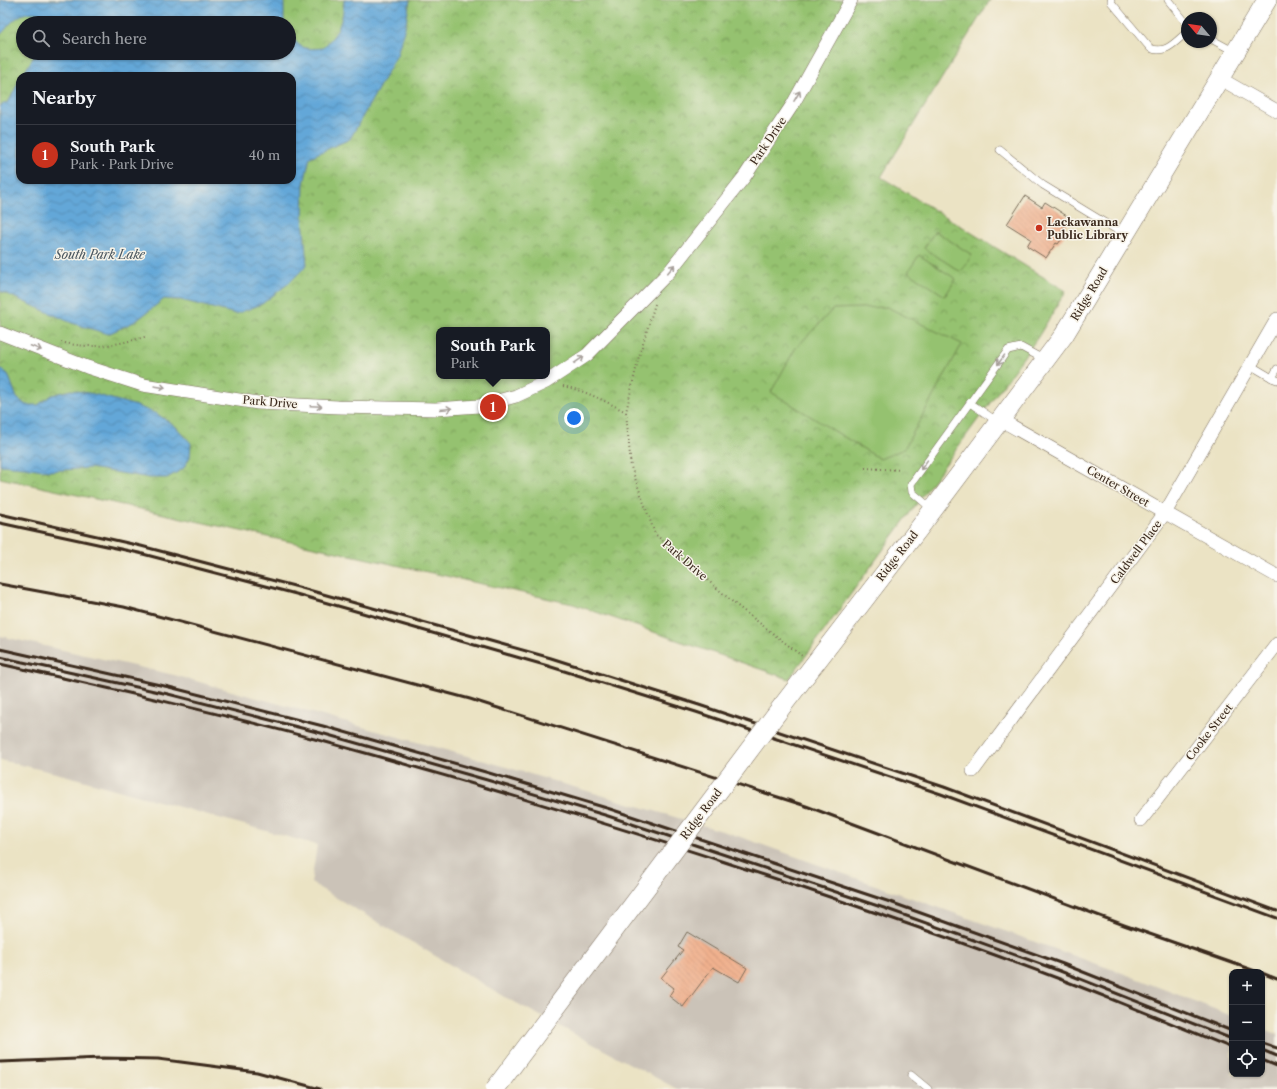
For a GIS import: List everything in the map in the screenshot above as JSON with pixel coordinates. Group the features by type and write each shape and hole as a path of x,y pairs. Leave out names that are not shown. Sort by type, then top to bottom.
{"main road":[{"name":"Ridge Road","path":"495,1089 813,664 1064,336 1267,0"}],"street":[{"name":"Park Drive","path":"0,333 87,367 143,385 258,403 338,407 436,409 479,406 516,396 546,382 587,355 669,272 745,176 793,104 851,0"},
{"path":"1220,78 1277,111"},
{"name":"Caldwell Place","path":"973,771 1165,513 1277,319"},
{"name":"Center Street","path":"1000,421 1277,576"},
{"name":"Cooke Street","path":"1141,820 1277,644"}],"lane":[{"path":"1111,0 1111,2 1150,48 1157,51 1165,50 1181,37"},
{"path":"1168,0 1181,16"},
{"path":"1217,42 1235,52"},
{"path":"1000,150 1043,185 1125,235"},
{"path":"932,510 912,492 911,484 1008,350 1021,347 1045,360"},
{"path":"1250,365 1274,379 1277,369"},
{"path":"970,403 1000,421"},
{"path":"911,1075 928,1089"}],"path":[{"name":"Park Drive","path":"658,298 639,356 626,412 631,467 655,534 735,604 813,664"},
{"path":"59,342 83,346 110,345 145,337"},
{"path":"546,382 576,389 600,398 626,412"},
{"path":"865,468 901,470"}],"shaded area":[{"path":"0,636 174,675 496,764 732,834 1125,974 1229,1015 1229,1077 1265,1077 1265,1029 1277,1034 1277,1089 677,1089 507,998 311,883 317,845 64,775 0,760"}],"green space":[{"path":"0,0 990,0 881,177 1066,291 1038,337 789,679 573,604 0,478"},
{"path":"935,231 972,255 961,272 924,248"},
{"path":"919,255 956,279 945,296 908,272"},
{"path":"887,307 962,344 904,449 880,459 771,392 795,349 833,309"}],"water":[{"path":"0,0 284,0 284,16 44,16 38,13 25,13 16,16 16,19 0,35"},
{"name":"South Park Lake","path":"344,0 410,0 406,23 397,55 350,139 310,157 304,184 303,218 307,265 289,283 262,304 236,314 181,300 164,299 136,321 108,334 72,323 0,291 0,106 9,101 16,87 16,184 296,184 296,72 24,72 32,60 296,60 296,42 307,48 323,48 339,27"},
{"path":"0,368 8,374 17,398 26,405 38,405 52,395 71,390 94,394 137,406 157,414 175,426 191,443 190,457 183,469 167,478 150,478 90,468 49,471 0,465"}],"building":[{"name":"Lackawanna Public Library","path":"1025,196 1042,207 1045,202 1070,218 1061,232 1064,236 1058,244 1056,243 1046,258 1027,246 1031,239 1007,224"},
{"path":"687,932 747,968 739,982 713,967 683,1007 669,996 674,988 661,978 683,950 678,947"}],"railway":[{"path":"0,514 141,546 298,587 551,658 699,705 944,787 1277,911"},
{"path":"0,523 139,553 296,594 548,666 696,712 941,794 1277,918"},
{"path":"0,584 124,607 470,699 806,806 1124,925 1249,969"},
{"path":"0,649 169,687 323,726 610,809 890,902 1063,964 1229,1030"},
{"path":"0,657 168,694 321,733 608,816 887,909 1060,971 1229,1038"},
{"path":"0,664 121,691 282,730 442,775 622,829 897,920 1079,986 1229,1047"},
{"path":"1265,974 1277,979"},
{"path":"1265,1044 1277,1048"},
{"path":"1265,1051 1277,1056"},
{"path":"0,1062 103,1058 158,1059 257,1072 320,1089"},
{"path":"1265,1061 1277,1066"}],"place":[{"name":"Lackawanna Public Library","path":"1039,228"},
{"name":"South Park","path":"493,407"}]}
